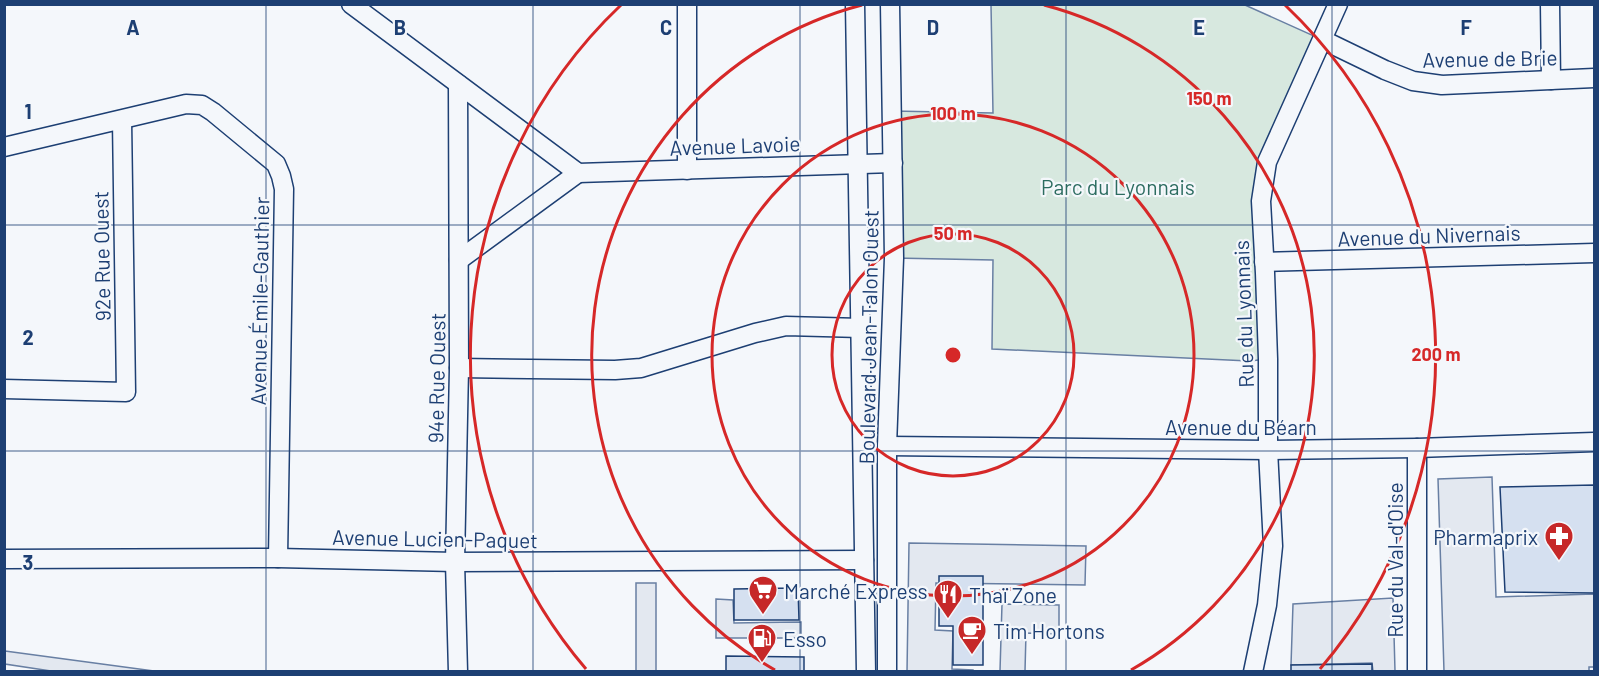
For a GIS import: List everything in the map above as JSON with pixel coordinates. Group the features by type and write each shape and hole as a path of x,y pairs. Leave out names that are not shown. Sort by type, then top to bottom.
{"street":[{"path":"351,4 578,173 459,260"},
{"path":"687,4 687,170"},
{"name":"Boulevard Jean-Talon Ouest","path":"855,4 866,672"},
{"name":"Boulevard Jean-Talon Ouest","path":"887,672 887,446 894,258 890,4"},
{"name":"Rue du Lyonnais","path":"1253,672 1267,605 1273,546 1268,450 1268,359 1260,201 1267,162 1338,4"},
{"path":"1550,4 1551,80"},
{"name":"Avenue de Brie","path":"1323,40 1413,81 1442,85 1594,78"},
{"name":"94e Rue Ouest","path":"458,84 459,368 455,562 458,672"},
{"name":"Avenue Émile-Gauthier","path":"4,147 186,104 202,105 213,112 276,164 284,189 278,558"},
{"name":"92e Rue Ouest","path":"4,389 126,392 122,120"},
{"name":"Avenue Lavoie","path":"578,173 893,163"},
{"name":"Avenue du Nivernais","path":"1264,262 1594,253"},
{"path":"459,368 615,370 641,368 755,333 786,326 861,328"},
{"name":"Avenue du Béarn","path":"887,446 1268,450 1594,442"},
{"name":"Rue du Val-d'Oise","path":"1417,448 1417,672"},
{"name":"Avenue Lucien-Paquet","path":"4,559 278,558 455,562 864,560"}],"green space":[{"name":"Parc du Lyonnais","path":"991,5 1245,5 1323,40 1267,162 1268,359 1249,361 992,349 993,260 894,258 893,111 993,113"}],"shaded area":[{"path":"1492,477 1496,597 1594,594 1594,667 1589,667 1589,671 1444,671 1438,479"},
{"path":"909,543 1086,546 1085,585 936,583 935,630 953,631 952,669 973,671 907,672"},
{"path":"636,583 656,583 656,671 636,671"},
{"path":"1393,598 1395,671 1373,671 1372,663 1291,665 1293,604"},
{"path":"716,599 733,600 734,623 801,622 801,638 716,638"},
{"path":"1002,604 1059,605 1059,634 1026,633 1025,671 1000,671"},
{"path":"5,651 154,671 51,671 5,664"}],"building":[{"path":"1594,485 1594,593 1505,592 1500,487"},
{"path":"939,576 983,576 983,665 953,665 953,626 939,626"},
{"path":"798,588 799,620 734,620 734,589"},
{"path":"726,656 804,657 804,672 726,672"},
{"path":"1372,664 1372,672 1291,672 1291,665"}],"place":[{"name":"Pharmaprix","path":"1559,562"},
{"name":"Marché Express","path":"763,616"},
{"name":"Thaï Zone","path":"948,620"},
{"name":"Tim Hortons","path":"972,656"},
{"name":"Esso","path":"762,664"}]}
